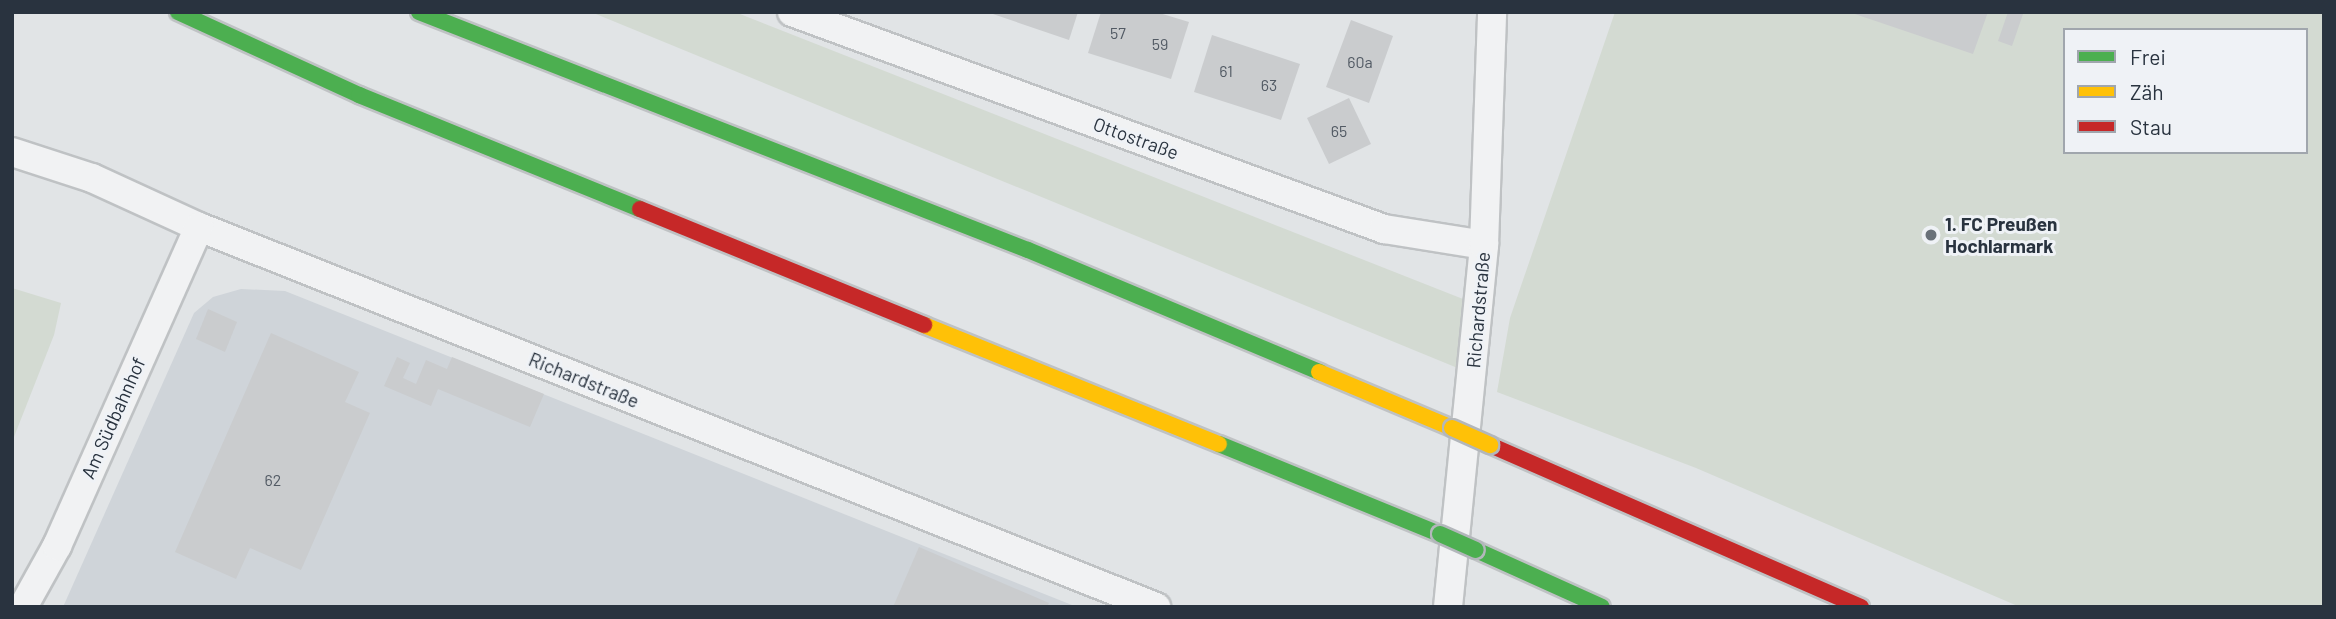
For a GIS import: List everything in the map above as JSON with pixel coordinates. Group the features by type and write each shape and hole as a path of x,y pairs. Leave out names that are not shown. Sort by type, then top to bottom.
{"highway":[{"path":"178,12 359,95 1440,534 1602,607"},
{"path":"419,12 1028,250 1452,428 1861,607"}],"street":[{"name":"Ottostraße","path":"792,12 1384,229 1484,245"},
{"name":"Richardstraße","path":"1448,607 1484,245 1492,12"},
{"name":"Richardstraße","path":"12,152 92,178 199,228 1156,607"},
{"name":"Am Südbahnhof","path":"23,607 57,546 199,228"}],"shaded area":[{"path":"591,12 735,12 1463,299 1460,369"},
{"name":"1. FC Preußen Hochlarmark","path":"1615,12 2324,12 2324,607 2020,607 1696,468 1497,392 1510,318"},
{"path":"12,288 61,303 54,335 12,442"},
{"path":"241,289 285,291 1077,607 63,607 194,313 213,297"}],"building":[{"path":"987,12 1078,12 1069,40"},
{"path":"1101,12 1156,12 1189,22 1171,79 1088,53"},
{"path":"1849,12 1988,12 1973,54"},
{"path":"2008,12 2023,14 2012,46 1998,41"},
{"path":"1351,20 1393,36 1369,103 1326,87"},
{"path":"1212,35 1300,64 1281,120 1194,92"},
{"path":"1349,98 1371,144 1329,164 1307,118"},
{"path":"208,309 237,322 225,352 196,339"},
{"path":"271,333 359,372 345,402 370,413 301,570 250,548 236,579 175,552"},
{"path":"397,357 410,363 403,378 416,384 426,360 447,369 452,357 544,394 530,427 438,389 431,406 384,386"},
{"path":"919,547 1049,603 1047,607 893,607"}],"traffic: fast":[{"path":"178,12 359,95 640,209"},
{"path":"419,12 1028,250 1319,372"},
{"path":"1219,444 1440,534"},
{"path":"1440,534 1476,550"},
{"path":"1476,550 1602,607"}],"traffic: slow":[{"path":"924,325 1219,444"},
{"path":"1319,372 1452,428"},
{"path":"1452,428 1490,445"}],"traffic: jam":[{"path":"640,209 924,325"},
{"path":"1490,445 1861,607"}],"place":[{"name":"1. FC Preußen Hochlarmark","path":"1931,235"}]}
